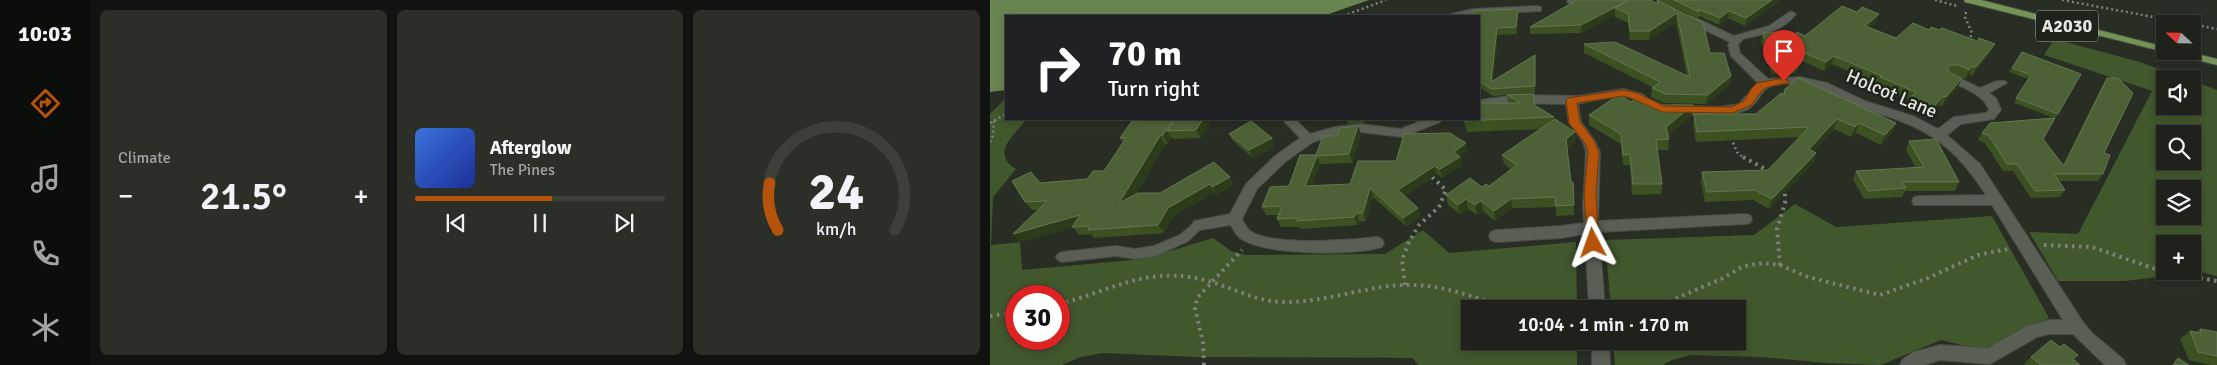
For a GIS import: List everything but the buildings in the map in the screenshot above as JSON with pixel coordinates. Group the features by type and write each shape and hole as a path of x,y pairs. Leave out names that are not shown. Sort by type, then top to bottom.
{"main road":[{"name":"A2030","path":"1968,4 2156,48"},
{"path":"2201,58 2217,62"}],"street":[{"path":"1460,15 1473,12 1537,9"},
{"path":"1678,13 1704,28 1735,40 1770,31 1784,22 1791,14"},
{"path":"1480,104 1518,99 1571,100 1612,94 1633,95 1662,109 1732,110 1745,106 1756,88 1766,84 1735,54 1733,50 1735,40"},
{"path":"1940,134 1958,120 1985,117 1993,114 1995,110 1992,101 1980,92 1950,78"},
{"name":"Holcot Lane","path":"1766,84 1796,81 1826,86 1862,105 1905,118 1940,134 1967,158 2077,327 2086,338 2117,365"},
{"path":"1980,92 2001,82"},
{"path":"1571,100 1574,123 1590,142 1593,152 1590,195 1592,227 1602,300"},
{"path":"1289,120 1308,139"},
{"path":"1235,219 1251,187 1280,159 1308,139 1335,131 1360,128 1402,133 1434,120"},
{"path":"1920,202 1995,200"},
{"path":"1199,225 1235,219"},
{"path":"1235,219 1242,232 1254,239 1290,244 1345,247 1376,242"},
{"path":"1496,236 1561,232 1592,227 1745,219"},
{"path":"1909,365 1928,354 1941,351 1982,357 1990,356 2033,331 2049,327 2077,327"},
{"path":"1600,350 1601,365"}],"lane":[{"path":"1062,257 1116,251 1135,254 1156,251 1184,238 1199,225"}],"path":[{"path":"1346,15 1386,0"},
{"path":"2062,0 2156,17"},
{"path":"1965,46 1972,33 1964,17 1968,4"},
{"path":"2201,26 2217,30"},
{"path":"990,142 993,135 992,122 1005,115"},
{"path":"1732,138 1738,154 1748,158 1771,173"},
{"path":"1405,285 1402,260 1408,242 1419,225 1439,207 1446,190 1432,177"},
{"path":"1780,265 1777,250 1777,229 1788,196 1784,185"},
{"path":"1204,365 1203,343 1195,308 1197,298 1254,239"},
{"path":"1672,300 1722,279 1744,266 1763,263 1780,265 1808,277 1880,295 1928,278 1978,255 2026,246 2092,247 2164,272 2217,281"},
{"path":"1070,301 1140,277 1184,276 1212,281 1272,302 1311,300 1405,285 1424,286 1478,300"},
{"path":"990,316 1005,314"}],"shaded area":[{"path":"990,0 1369,0 1326,15 1005,15 1005,90 990,92"},
{"path":"2054,39 2140,62 2162,70 2156,70 2156,115 2201,115 2201,84 2217,90 2217,276 2201,272 2201,235 2156,235 2156,277 2125,281 2058,281 2029,232 2078,234 2152,91 2044,55"},
{"path":"1005,99 1005,120 1026,120 1011,138 1005,150 1005,157 1008,163 1016,169 993,197 991,245 1020,242 1022,270 1143,259 1213,238 1231,251 1246,255 1385,254 1423,230 1449,253 1576,242 1577,300 1461,300 1461,350 1577,350 1577,365 1418,365 1413,358 1196,357 1103,353 1081,357 1062,365 990,365 990,114"},
{"path":"1795,204 1836,227 1992,216 2049,318 1981,350 1941,340 1881,365 1826,363 1761,357 1691,355 1672,360 1663,365 1615,365 1614,350 1746,350 1746,300 1610,300 1605,240 1754,235"}],"route":[{"path":"1593,243 1590,205 1594,169 1593,152 1590,142 1574,123 1571,100 1623,93 1638,97 1662,109 1732,110 1745,106 1756,88 1776,81 1784,81"}]}
